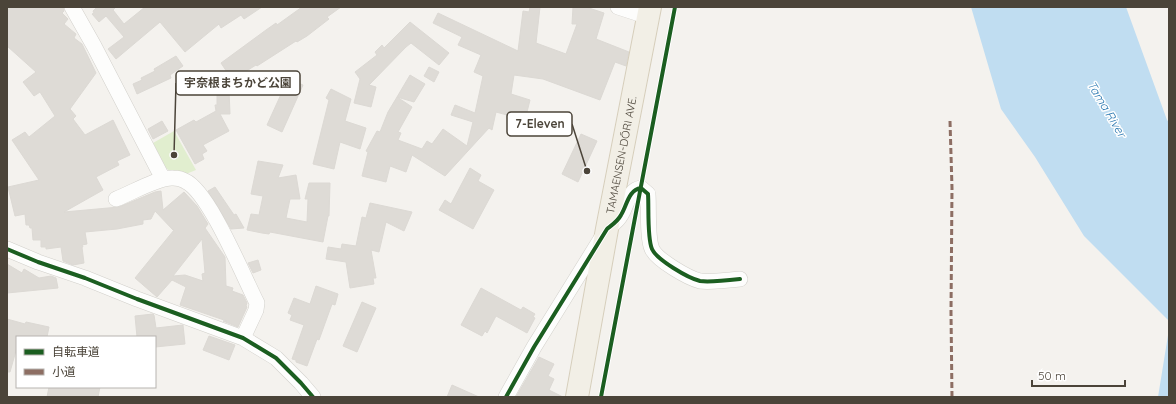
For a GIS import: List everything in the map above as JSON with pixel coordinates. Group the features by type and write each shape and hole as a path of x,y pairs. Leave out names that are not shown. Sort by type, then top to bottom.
{"main road":[{"name":"TAMAENSEN-DŌRI AVE.","path":"577,397 607,229 649,12"}],"street":[{"path":"72,7 94,46 163,179"},
{"path":"618,7 649,12"},
{"path":"116,199 163,179 174,178 186,181 201,194 231,247 257,303 256,310 243,338"},
{"path":"506,397 534,347 607,229 621,216 630,195 638,188 641,188 648,194 649,233 652,248 659,258 673,268 700,281 740,279"},
{"path":"7,249 38,262 86,278 137,299 243,338 276,358 314,397"}],"green space":[{"path":"174,131 196,170 186,174 171,172 166,168 153,143"}],"water":[{"name":"Tama River","path":"971,7 1126,7 1169,122 1169,321 1084,236 1035,157 1001,109"},
{"path":"1169,329 1169,397 1158,397"}],"building":[{"path":"7,7 63,7 64,11 62,13 68,19 64,24 76,34 74,38 82,44 96,73 70,109 76,116 73,119 85,135 113,120 130,155 117,161 119,165 96,177 103,190 64,212 119,207 155,192 161,191 163,210 184,192 197,206 208,224 205,228 225,257 226,286 233,288 232,291 243,295 247,303 247,307 238,327 223,321 227,321 180,305 186,287 172,280 157,297 135,278 174,230 155,211 151,219 143,220 143,224 117,229 85,232 87,244 82,245 84,263 73,265 63,261 61,247 46,249 46,247 41,247 41,240 33,240 32,228 30,228 29,225 26,225 25,214 15,216 8,187 39,180 12,140 25,132 29,137 55,116 40,92 34,96 23,82 36,72 7,46","holes":["202,239 205,273 202,274 203,281 185,275 173,276"]},
{"path":"97,7 116,7 113,10 124,24 145,7 262,7 244,19 241,15 221,28 219,24 185,52 160,22 116,59 108,49 124,37 106,16 99,22 92,14"},
{"path":"302,7 341,7 327,17 329,19 307,36 297,42 296,41 257,66 256,65 233,81 221,63 276,23 277,25"},
{"path":"530,7 540,7 536,43 566,54 577,24 572,24 573,7 586,7 604,13 596,39 629,52 626,66 615,62 600,100 543,79 514,75 511,94 530,100 525,120 496,112 492,130 489,128 445,176 412,155 406,172 390,166 386,182 362,176 368,152 366,151 377,131 380,132 388,112 397,97 412,107 398,132 401,133 398,140 422,149 427,141 432,144 443,129 467,146 473,122 451,115 455,105 475,113 483,76 474,72 481,55 458,45 462,37 433,23 438,13 518,51 523,11 529,12"},
{"path":"410,22 449,53 439,65 411,43 369,85 376,87 371,107 354,103 360,79 355,72 377,55 375,52 382,45 384,48"},
{"path":"176,56 183,66 170,75 171,78 137,94 133,84 142,80 141,78 155,71 154,69"},
{"path":"429,67 439,72 434,82 424,76"},
{"path":"410,75 425,84 414,102 397,97"},
{"path":"288,79 303,85 282,132 267,125"},
{"path":"331,89 351,99 345,121 366,128 360,149 340,142 334,169 313,164 329,100 326,98"},
{"path":"217,90 229,90 230,114 220,114 229,131 203,145 207,151 202,154 204,159 195,164 176,130 194,120 196,122 216,111 215,105 217,105"},
{"path":"162,121 168,131 153,139 148,129"},
{"path":"581,134 597,141 578,182 562,174"},
{"path":"258,161 283,165 278,178 296,175 300,199 290,199 286,218 307,222 308,199 305,199 309,183 330,183 329,216 323,242 270,232 269,234 247,230 251,214 259,215 263,196 251,194"},
{"path":"470,168 481,175 478,181 494,190 473,229 439,210 445,200 451,204"},
{"path":"215,187 234,215 236,214 244,228 231,229 208,191"},
{"path":"370,203 412,212 404,231 386,222 379,252 371,250 376,278 373,278 374,284 350,288 346,262 326,259 328,247 341,249 342,244 356,246 362,217 366,218"},
{"path":"258,260 261,270 253,273 248,263"},
{"path":"7,264 22,273 24,269 39,278 51,276 56,278 58,288 7,293"},
{"path":"316,286 338,294 335,305 332,304 319,340 317,339 307,366 292,359 304,325 290,320 292,315 288,313 294,298 310,304"},
{"path":"481,288 521,310 523,307 535,314 533,317 535,318 527,333 496,316 487,333 485,331 482,336 461,325"},
{"path":"362,302 376,308 357,352 343,346"},
{"path":"153,314 156,328 183,325 185,344 156,347 156,336 137,336 135,316"},
{"path":"7,319 25,324 26,322 49,327 47,336 16,336 16,351 10,372 7,372"},
{"path":"209,336 235,345 229,360 203,350"},
{"path":"539,357 554,364 548,376 554,379 549,390 563,397 516,397"},
{"path":"452,385 479,397 447,397"},
{"path":"49,388 100,388 98,397 47,397"}],"marked path":[{"path":"950,121 952,188 952,397"}],"cycle path":[{"path":"601,397 675,7"},
{"path":"506,397 534,347 607,229 615,223 623,211 628,199 637,189 641,188 648,194 650,244 652,249 660,258 681,272 700,281 740,279"},
{"path":"7,249 38,262 85,278 243,338 276,358 313,397"}],"place":[{"name":"宇奈根まちかど公園","path":"174,155"},
{"name":"7-Eleven","path":"587,171"}]}
